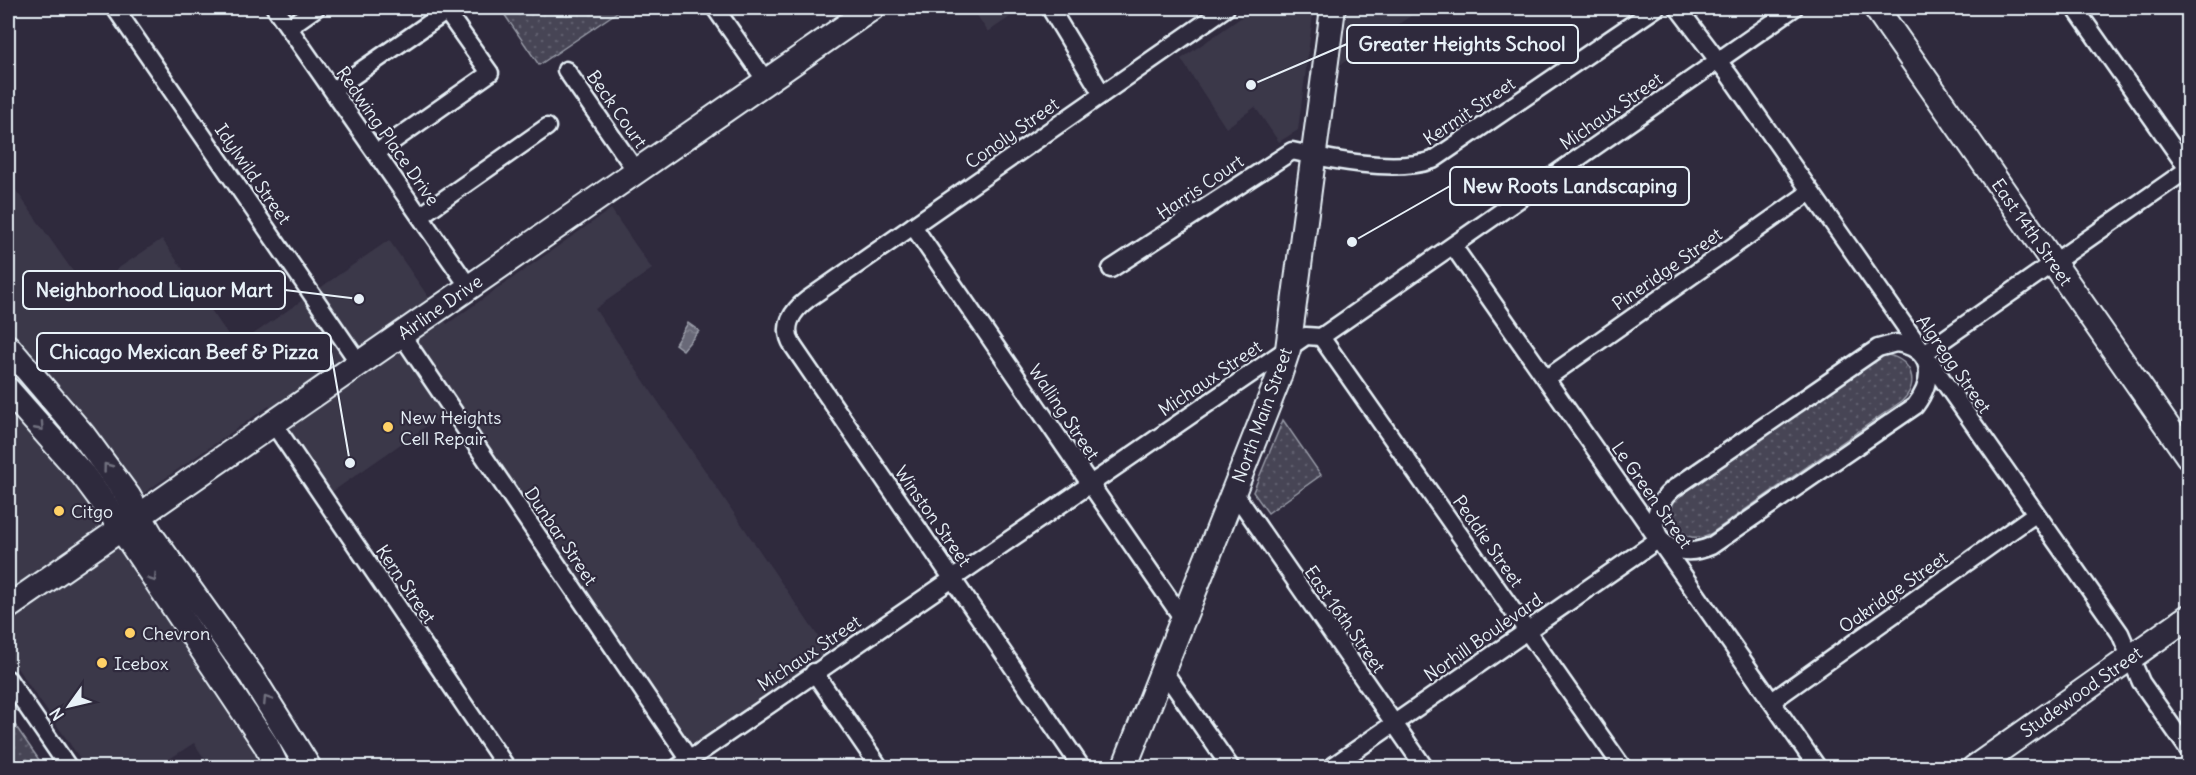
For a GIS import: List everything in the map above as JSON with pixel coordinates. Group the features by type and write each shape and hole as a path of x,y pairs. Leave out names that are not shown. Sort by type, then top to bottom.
{"main road":[{"name":"Airline Drive","path":"8,607 872,8"},
{"name":"North Main Street","path":"1124,768 1234,492 1288,349 1333,8"},
{"name":"East 14th Street","path":"1876,8 2188,456"},
{"path":"8,346 83,435 130,522 266,745 277,768"},
{"path":"8,390 83,475 130,522 288,732 309,768"},
{"name":"Studewood Street","path":"1985,764 2188,618"},
{"path":"266,745 288,732"}],"street":[{"name":"Idylwild Street","path":"115,8 359,363"},
{"name":"Redwing Place Drive","path":"275,8 469,287"},
{"path":"289,27 316,8"},
{"path":"715,8 766,81"},
{"path":"1050,8 1102,94"},
{"name":"Conoly Street","path":"820,291 1226,8"},
{"name":"Kermit Street","path":"1314,156 1401,166 1420,165 1433,160 1656,8"},
{"name":"Algregg Street","path":"1678,8 2120,633 2142,682 2188,749"},
{"name":"Michaux Street","path":"683,763 1306,336 1322,338 1794,8"},
{"path":"1923,354 2054,265 2188,169 2075,8"},
{"path":"333,90 446,9 490,73 376,153"},
{"name":"Beck Court","path":"566,70 636,171"},
{"path":"420,216 547,128"},
{"name":"Harris Court","path":"1112,269 1285,154 1292,151 1314,156"},
{"name":"Pineridge Street","path":"1547,378 1810,192"},
{"name":"Walling Street","path":"913,226 1183,619"},
{"name":"Le Green Street","path":"1453,246 1818,768"},
{"name":"Winston Street","path":"820,291 801,304 792,315 787,327 789,341 1082,768"},
{"name":"Dunbar Street","path":"401,334 683,763"},
{"name":"Peddie Street","path":"1322,338 1623,768"},
{"path":"1896,343 1906,344 1923,354 1928,375 1926,386 1915,406 1711,546 1693,552 1684,552 1666,545 1659,539 1655,521 1657,511 1666,495 1673,489 1878,348 1896,343"},
{"name":"Kern Street","path":"273,423 507,768"},
{"name":"East 16th Street","path":"1234,492 1425,768"},
{"name":"Oakridge Street","path":"1772,701 2036,514"},
{"name":"Norhill Boulevard","path":"1330,768 1659,539"},
{"path":"1163,670 1231,768"},
{"path":"814,672 880,768"},
{"path":"8,679 68,767"}],"shaded area":[{"path":"500,8 623,8 539,65"},
{"path":"972,8 1023,8 988,32"},
{"path":"1255,8 1314,8 1298,130 1279,142 1255,107 1226,128 1181,59"},
{"path":"1348,8 1422,8 1340,65"},
{"path":"8,179 86,290 162,239 236,346 389,240 447,324 611,209 652,269 595,309 830,654 689,750 454,407 329,494 269,406 105,520 264,755 248,767 210,767 194,743 157,767 86,767 8,655 8,363 26,350 8,325"},
{"path":"1888,355 1903,362 1911,373 1911,387 1902,401 1710,534 1699,537 1689,536 1681,533 1675,526 1672,510 1682,492 1881,356"},
{"path":"1283,420 1321,475 1268,513 1253,492"},
{"path":"8,715 44,767 8,767"}],"water":[{"path":"688,323 699,331 683,350 675,344"}],"place":[{"name":"Greater Heights School","path":"1251,85"},
{"name":"New Roots Landscaping","path":"1352,242"},
{"name":"Neighborhood Liquor Mart","path":"359,299"},
{"name":"New Heights Cell Repair","path":"388,427"},
{"name":"Chicago Mexican Beef & Pizza","path":"350,463"},
{"name":"Citgo","path":"59,511"},
{"name":"Chevron","path":"130,633"},
{"name":"Icebox","path":"102,663"}]}
